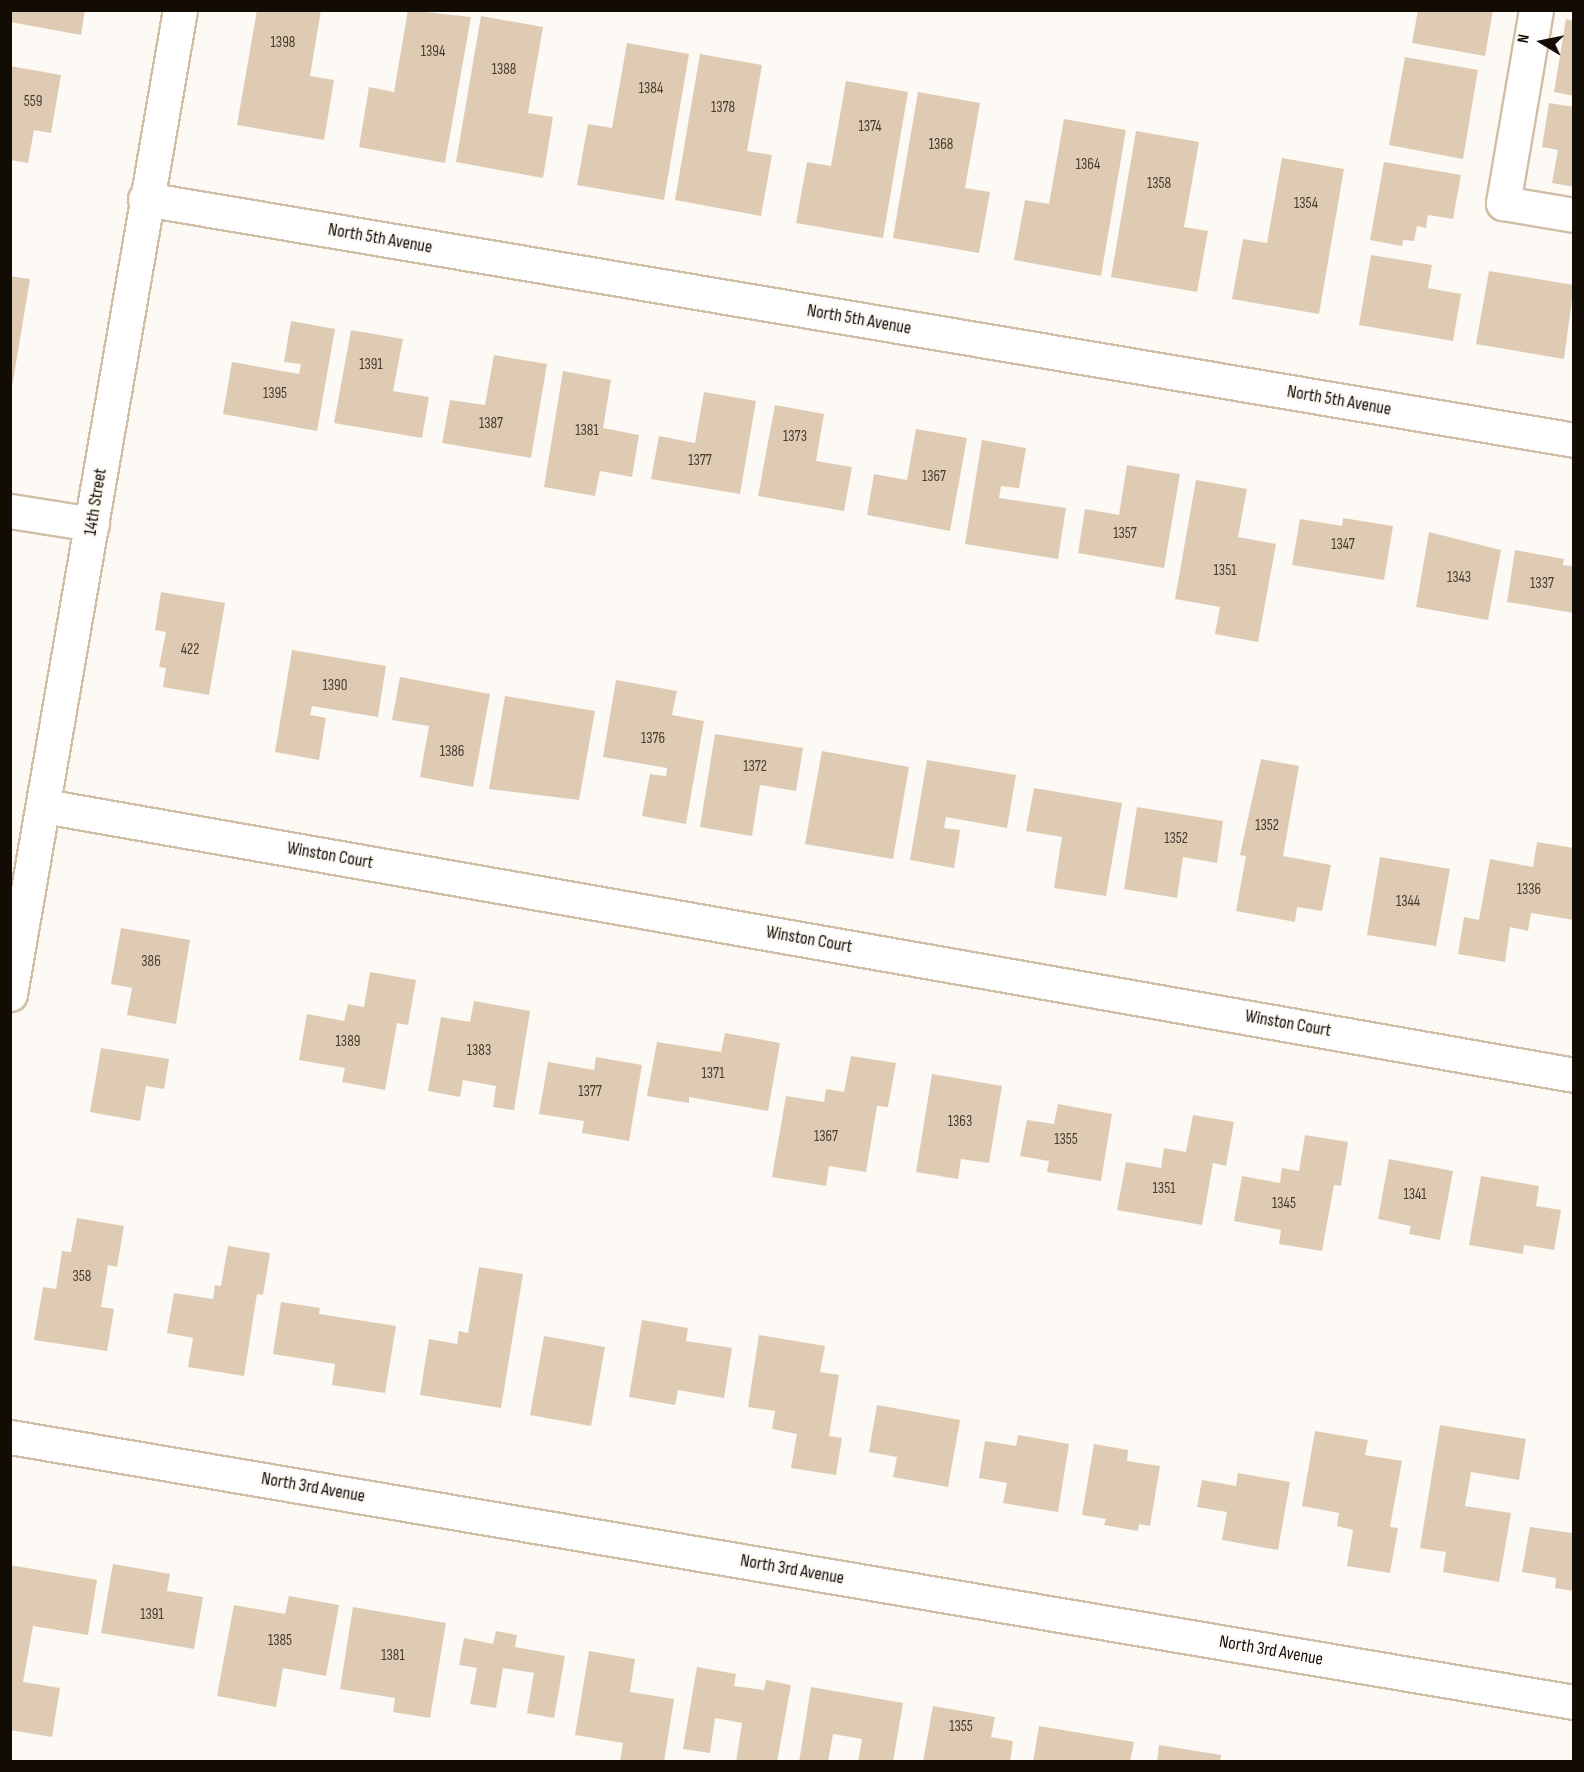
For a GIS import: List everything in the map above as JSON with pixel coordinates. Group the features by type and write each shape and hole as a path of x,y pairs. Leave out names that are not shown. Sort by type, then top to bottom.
{"street":[{"name":"14th Street","path":"10,994 45,806 146,199 180,10"},
{"path":"1536,10 1503,203 1574,215"},
{"name":"North 5th Avenue","path":"146,199 1574,440"},
{"path":"10,511 92,524"},
{"name":"Winston Court","path":"45,806 1574,1075"},
{"name":"North 3rd Avenue","path":"10,1437 1574,1702"}],"building":[{"path":"10,10 85,10 81,35 10,22"},
{"path":"257,10 321,10 310,76 334,80 324,140 237,125"},
{"path":"408,10 471,17 445,163 359,147 369,87 394,92"},
{"path":"1418,10 1493,10 1485,56 1412,43"},
{"path":"481,16 543,27 528,113 553,117 543,178 456,162"},
{"path":"1566,19 1574,21 1574,96 1554,92"},
{"path":"627,43 689,54 664,200 577,185 588,124 612,128"},
{"path":"700,54 762,65 747,151 772,155 761,216 675,200"},
{"path":"1405,57 1478,70 1463,159 1389,145"},
{"path":"10,66 61,75 51,133 34,130 28,163 10,160"},
{"path":"846,81 908,92 883,238 796,223 807,162 831,166"},
{"path":"918,92 980,103 965,188 990,192 979,253 893,238"},
{"path":"1549,103 1574,107 1574,187 1552,183 1558,150 1542,147"},
{"path":"1064,119 1126,130 1101,276 1014,260 1025,200 1049,204"},
{"path":"1136,131 1199,142 1184,227 1208,231 1197,292 1111,277"},
{"path":"1282,158 1344,169 1319,314 1232,299 1243,239 1267,243"},
{"path":"1384,162 1461,175 1453,219 1428,215 1426,228 1417,226 1414,241 1403,240 1402,246 1370,240"},
{"path":"1371,255 1432,265 1428,288 1461,294 1453,341 1359,325"},
{"path":"1489,271 1574,285 1564,359 1476,344"},
{"path":"10,276 30,279 12,387 10,387"},
{"path":"291,321 335,329 317,431 223,414 232,362 299,374 301,364 284,362"},
{"path":"351,330 403,339 393,391 429,397 422,438 334,423"},
{"path":"494,355 547,364 531,458 442,443 450,400 485,405"},
{"path":"563,371 611,380 603,428 639,435 632,477 600,471 595,496 544,487"},
{"path":"704,392 756,401 740,494 651,479 659,436 695,443"},
{"path":"775,405 824,414 816,461 852,467 844,511 758,496"},
{"path":"916,429 967,438 950,531 867,515 874,474 907,480"},
{"path":"982,440 1026,448 1019,488 1001,486 999,498 1066,508 1058,559 965,544"},
{"path":"1127,465 1180,474 1164,568 1078,553 1085,509 1119,515"},
{"path":"1196,480 1247,489 1238,537 1276,544 1258,642 1215,634 1220,607 1175,599"},
{"path":"1343,518 1393,526 1384,580 1292,565 1300,519 1342,526"},
{"path":"1429,532 1501,550 1488,620 1416,607"},
{"path":"1515,550 1564,559 1563,565 1574,566 1574,613 1507,602"},
{"path":"161,592 225,603 209,695 163,687 166,668 159,667 166,632 155,630"},
{"path":"292,650 386,666 378,717 312,706 310,715 326,718 319,760 275,752"},
{"path":"400,677 490,694 473,787 420,777 429,726 392,720"},
{"path":"616,680 677,691 672,715 704,721 686,824 642,816 650,774 666,776 667,768 603,757"},
{"path":"505,696 595,711 579,800 489,789"},
{"path":"715,734 803,748 796,791 760,785 752,836 700,827"},
{"path":"822,751 909,767 893,859 805,844"},
{"path":"1261,759 1299,766 1283,856 1331,865 1322,911 1297,907 1295,922 1236,911 1246,856 1240,855"},
{"path":"927,760 1016,775 1007,828 946,817 944,828 960,830 954,868 910,860"},
{"path":"1034,788 1122,803 1106,896 1054,888 1062,837 1026,831"},
{"path":"1137,807 1223,821 1217,863 1183,857 1177,898 1124,889"},
{"path":"1537,842 1574,848 1574,920 1531,913 1528,931 1510,927 1505,962 1458,954 1464,917 1479,920 1490,859 1533,867"},
{"path":"1380,857 1450,869 1436,946 1367,935"},
{"path":"121,928 190,940 176,1024 127,1015 132,988 111,984"},
{"path":"370,972 416,980 408,1025 397,1023 385,1090 342,1082 345,1068 299,1060 307,1014 344,1021 348,1004 364,1007"},
{"path":"474,1001 530,1011 514,1110 493,1107 496,1086 463,1080 460,1097 428,1091 441,1017 470,1022"},
{"path":"725,1033 780,1043 768,1111 689,1097 689,1103 647,1096 657,1042 721,1052"},
{"path":"101,1048 169,1059 164,1089 146,1086 140,1121 90,1112"},
{"path":"851,1056 896,1063 888,1107 877,1106 866,1172 829,1166 826,1186 772,1177 786,1096 824,1102 826,1089 844,1092"},
{"path":"596,1057 642,1065 629,1141 582,1133 584,1121 539,1114 548,1062 594,1070"},
{"path":"932,1074 1002,1086 989,1163 961,1159 958,1179 916,1172"},
{"path":"1058,1104 1112,1114 1101,1181 1047,1172 1049,1161 1020,1156 1027,1120 1054,1124"},
{"path":"1193,1115 1234,1122 1226,1166 1213,1163 1202,1225 1117,1210 1126,1162 1161,1168 1164,1148 1186,1152"},
{"path":"1305,1135 1348,1142 1341,1186 1334,1185 1322,1251 1279,1244 1281,1230 1234,1221 1242,1176 1280,1183 1282,1168 1299,1171"},
{"path":"1389,1159 1453,1171 1440,1240 1409,1234 1411,1226 1378,1219"},
{"path":"1481,1176 1539,1186 1536,1206 1561,1210 1554,1250 1524,1245 1523,1254 1469,1245"},
{"path":"77,1218 124,1226 117,1267 108,1265 101,1307 114,1309 107,1351 34,1340 43,1287 56,1289 62,1251 71,1252"},
{"path":"228,1246 270,1253 263,1295 257,1294 244,1376 188,1367 193,1338 167,1333 174,1293 213,1299 215,1285 221,1286"},
{"path":"479,1267 523,1274 501,1408 420,1395 429,1339 457,1344 459,1331 468,1333"},
{"path":"281,1302 320,1308 319,1314 396,1326 385,1393 332,1385 335,1364 273,1354"},
{"path":"642,1320 688,1328 686,1341 732,1348 724,1398 678,1390 675,1405 629,1397"},
{"path":"759,1335 825,1346 820,1372 839,1375 829,1436 842,1438 836,1475 791,1468 797,1434 772,1429 775,1411 748,1407"},
{"path":"544,1336 605,1347 591,1426 530,1415"},
{"path":"877,1405 960,1420 948,1487 893,1477 897,1457 869,1452"},
{"path":"1440,1425 1526,1439 1519,1480 1471,1472 1465,1506 1511,1513 1499,1582 1443,1572 1446,1552 1420,1548"},
{"path":"1315,1431 1368,1440 1365,1455 1402,1461 1390,1527 1398,1528 1390,1573 1347,1566 1353,1530 1337,1526 1339,1513 1302,1506"},
{"path":"1018,1435 1069,1444 1058,1512 1003,1503 1007,1483 979,1478 985,1441 1016,1446"},
{"path":"1094,1444 1128,1450 1127,1461 1160,1466 1150,1526 1139,1524 1138,1531 1104,1525 1106,1519 1082,1515"},
{"path":"1238,1473 1290,1482 1278,1550 1222,1540 1227,1512 1197,1507 1202,1480 1236,1486"},
{"path":"1530,1527 1572,1533 1574,1591 1555,1588 1556,1578 1522,1572"},
{"path":"113,1564 170,1574 167,1591 203,1597 194,1649 101,1633"},
{"path":"10,1565 97,1580 88,1635 33,1626 23,1682 60,1688 52,1737 10,1730"},
{"path":"289,1596 339,1605 326,1676 283,1668 276,1707 217,1696 234,1605 285,1614"},
{"path":"353,1607 446,1623 430,1718 393,1712 395,1698 340,1689"},
{"path":"496,1631 517,1635 515,1647 565,1656 554,1718 527,1713 534,1673 503,1668 496,1708 470,1704 477,1668 459,1665 464,1638 493,1644"},
{"path":"589,1651 635,1659 630,1692 674,1699 664,1762 620,1762 623,1743 575,1735"},
{"path":"697,1667 736,1674 734,1686 764,1690 766,1680 791,1685 777,1762 736,1762 742,1723 715,1718 710,1753 683,1749"},
{"path":"811,1687 903,1703 893,1762 858,1762 862,1739 833,1734 828,1762 799,1762"},
{"path":"933,1706 995,1717 991,1737 1013,1741 1010,1762 923,1762"},
{"path":"1039,1726 1134,1742 1130,1762 1033,1762"},
{"path":"1159,1745 1221,1755 1220,1762 1157,1762"}]}
